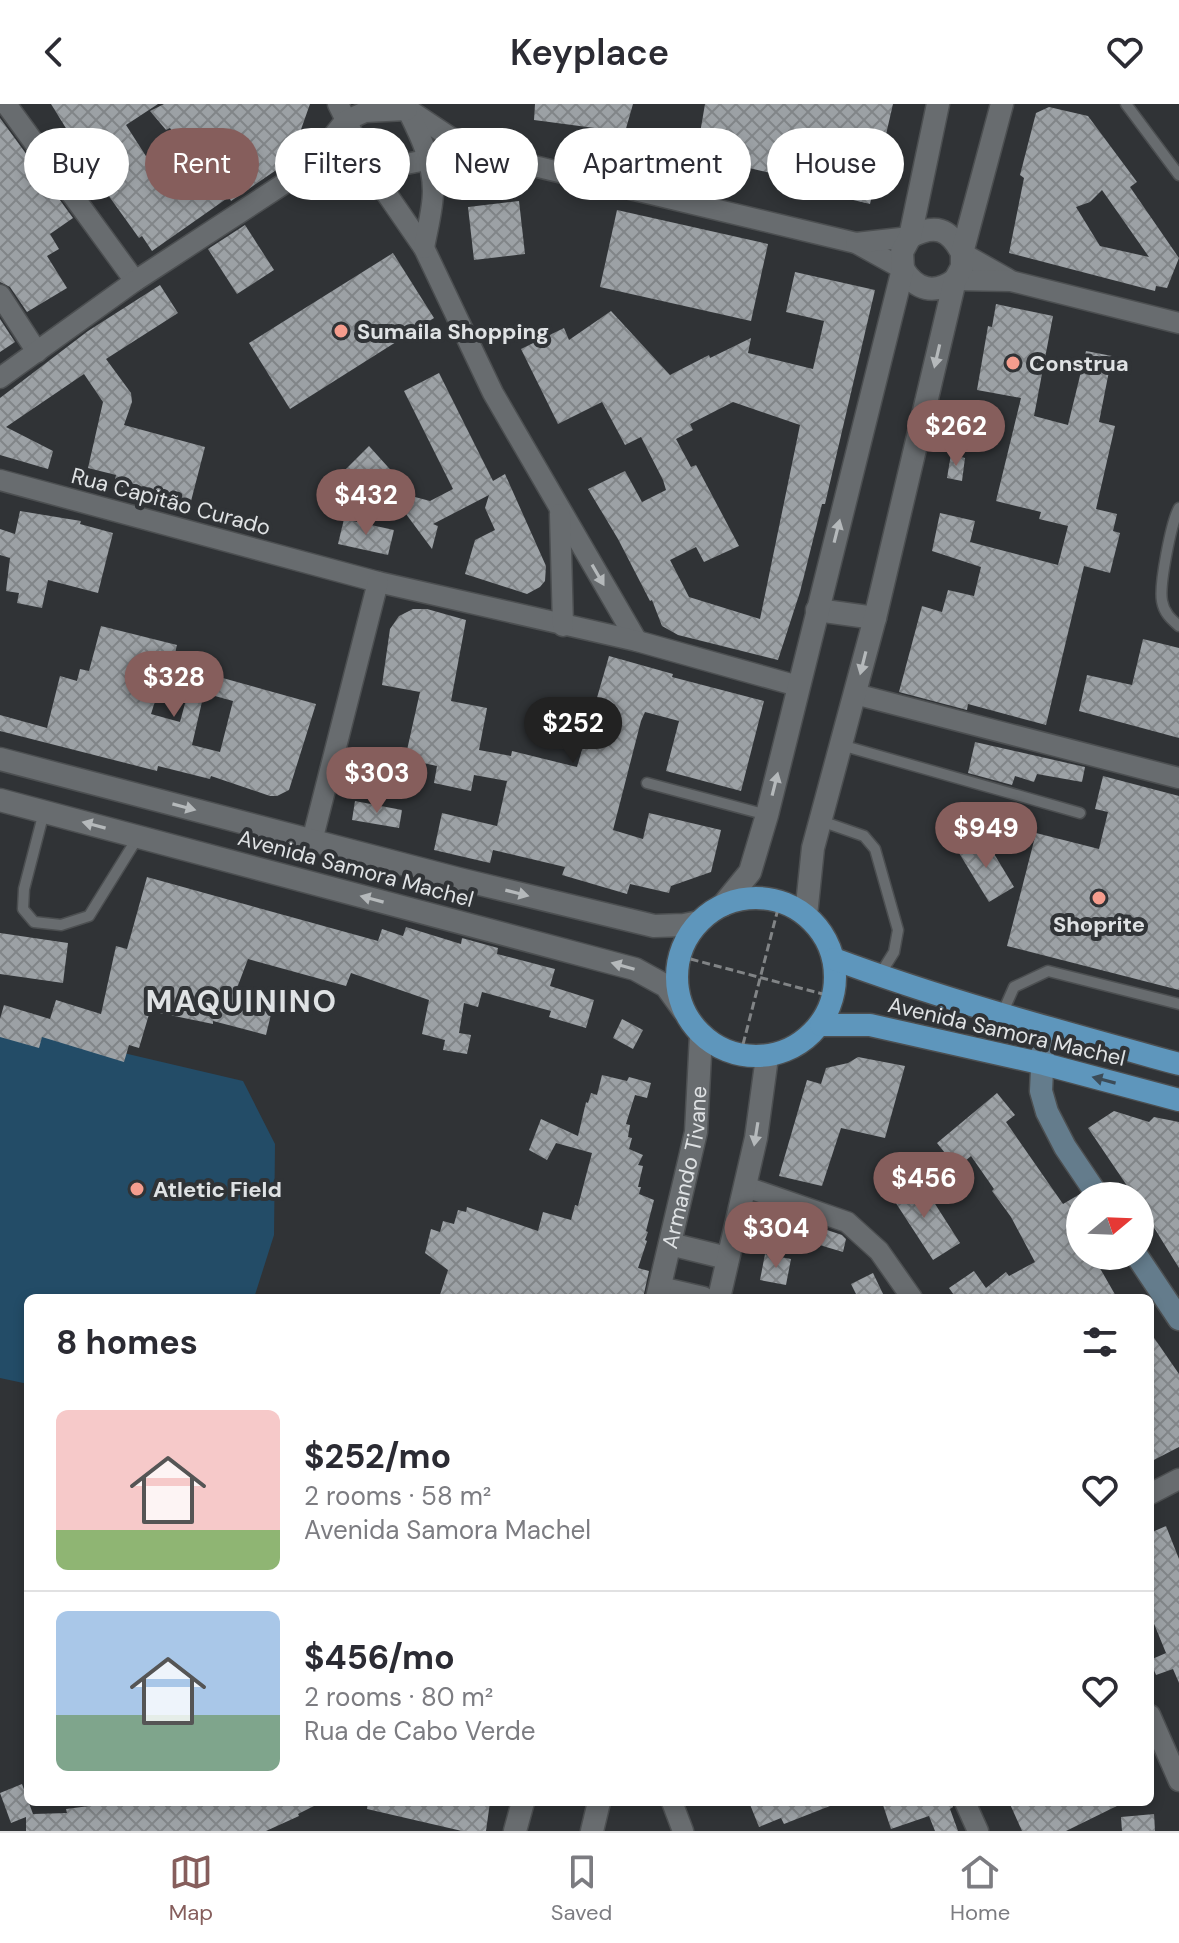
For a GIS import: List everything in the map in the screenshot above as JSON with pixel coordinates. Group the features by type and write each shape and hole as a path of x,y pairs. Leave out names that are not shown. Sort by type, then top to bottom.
{"highway":[{"path":"742,899 780,901 806,915 824,935 834,959 834,997 821,1025 798,1047 767,1057 740,1056 719,1048 701,1035 684,1011 677,984 679,956 699,922 723,905 742,899"},
{"name":"Avenida Samora Machel","path":"834,959 1002,1015 1179,1064"},
{"name":"Avenida Samora Machel","path":"821,1025 870,1025 1044,1064 1179,1100"}],"main road":[{"path":"1044,1027 1041,1091 1047,1112 1089,1182"},
{"path":"1146,1270 1179,1319"}],"street":[{"path":"6,104 135,281"},
{"path":"723,905 750,872 767,815 903,269 902,252 910,237 938,104"},
{"path":"806,915 813,848 875,618 955,280 962,267 962,253 1002,104"},
{"path":"342,112 404,107 436,128"},
{"path":"404,107 422,138 426,152"},
{"path":"538,167 856,243 903,269 910,280 920,287 932,290 944,288 955,280 1011,281 1179,323"},
{"path":"0,378 135,281 275,190"},
{"path":"391,200 424,248 493,393 637,641"},
{"path":"424,248 432,200"},
{"path":"856,243 910,237 925,229 941,230 955,238 962,253 1011,281"},
{"path":"0,295 37,352"},
{"name":"Rua Capitão Curado","path":"0,480 378,582 637,641 798,686"},
{"path":"560,510 563,626"},
{"path":"312,841 378,582"},
{"path":"817,610 875,618"},
{"path":"855,694 1179,778"},
{"name":"Avenida Samora Machel","path":"0,759 654,926 699,922"},
{"name":"Avenida Samora Machel","path":"0,800 635,969 666,986 684,1011"},
{"name":"Armando Tivane","path":"658,1293 696,1132 701,1035"},
{"path":"720,1294 756,1138 767,1057"},
{"path":"746,1187 847,1222 879,1251 909,1294"},
{"path":"670,1244 727,1258"},
{"path":"1154,1492 1179,1479"},
{"path":"1154,1724 1179,1781"},
{"path":"515,1831 522,1806"},
{"path":"592,1831 598,1806"},
{"path":"674,1806 683,1831"},
{"path":"967,1806 978,1831"}],"lane":[{"path":"1126,104 1179,175"},
{"path":"1179,508 1172,520 1161,599 1167,615 1179,626"},
{"path":"841,745 1080,813"},
{"path":"647,783 767,815"},
{"path":"44,812 24,889 23,909 34,922 61,925 89,916 138,837"},
{"path":"821,821 864,836 875,849 898,930 894,952 879,976"},
{"path":"1002,1015 1014,987 1048,971 1179,1004"}],"path":[{"path":"740,1056 780,901"},
{"path":"679,956 834,997"}],"shaded area":[{"name":"Atletic Field","path":"0,1024 243,1081 275,1144 274,1235 255,1294 24,1294 24,1383 0,1378"}],"building":[{"path":"51,104 158,104 126,125 128,128 66,128"},
{"path":"164,104 310,104 302,128 275,128 275,171 259,182 259,128 164,128 150,111"},
{"path":"535,104 633,104 626,128 595,128 534,120"},
{"path":"705,104 893,104 887,128 767,128 767,172 751,169 751,128 701,128"},
{"path":"1049,107 1088,116 1137,182 1130,187 1179,258 1167,288 1156,286 1155,291 1009,253 1024,178 1020,175 1036,113","holes":["1102,190 1149,257 1100,246 1076,207 1090,202"]},
{"path":"0,118 24,151 24,200 60,200 73,218 50,234 59,249 47,256 67,288 27,312 10,287 0,282"},
{"path":"129,130 145,155 145,200 225,200 152,251 142,236 139,238 112,200 129,200"},
{"path":"519,201 525,254 474,260 468,207"},
{"path":"617,210 768,244 751,321 600,287"},
{"path":"245,225 274,270 237,294 208,249"},
{"name":"Sumaila Shopping","path":"393,253 434,318 290,409 249,343"},
{"path":"795,272 875,290 825,504 822,504 800,592 778,660 678,635 662,626 652,600 588,489 625,471 642,502 666,490 663,480 641,437 625,445 602,402 558,424 521,349 564,328 569,340 611,311 670,375 751,338 748,353 813,369 824,321 786,312","holes":["733,402 800,425 760,619 689,597 670,560 696,547 704,562 739,546 696,465 691,467 676,439 693,430 690,424"]},
{"path":"160,285 178,313 106,359 131,393 132,402 124,425 205,447 190,505 114,485 116,475 88,468 103,402 84,374 6,427 53,451 48,469 0,455 0,398 88,331"},
{"path":"996,304 1053,316 1034,416 1068,425 1086,351 1112,356 1099,422 1115,426 1096,509 1117,514 1113,531 1120,533 1110,573 1084,566 1046,725 968,704 967,710 899,692 922,606 942,612 948,590 974,596 981,567 932,551 940,513 975,521 970,542 1058,565 1068,526 1039,519 1041,512 996,501 1021,398 977,390 988,326 992,327"},
{"path":"0,319 15,342 0,352"},
{"path":"439,373 493,481 505,474 546,566 545,581 527,594 465,574 475,540 495,530 485,508 489,495 433,524 438,526 432,549 377,475 344,471 369,446 415,497 430,501 453,489 404,391"},
{"path":"951,454 965,458 962,481 947,478"},
{"path":"20,511 81,521 80,524 113,533 98,593 48,580 42,608 17,603 19,593 6,591 10,558 0,555 0,529 15,534"},
{"path":"344,519 394,530 388,555 338,544"},
{"path":"413,609 427,609 466,620 451,701 487,708 479,750 511,756 512,751 577,767 609,656 673,674 672,677 764,701 741,791 666,771 679,721 645,712 641,721 613,830 643,839 649,813 721,830 711,872 671,886 669,893 630,884 627,894 562,875 565,867 493,850 490,863 434,850 442,813 497,826 507,781 474,775 471,791 434,783 437,766 405,759 420,692 382,685 390,629 399,616"},
{"path":"101,626 177,645 172,665 167,664 151,714 180,722 194,670 316,704 289,790 270,796 211,776 210,779 158,766 157,771 0,731 0,715 47,728 60,676 77,681 80,669 89,671","holes":["204,693 233,701 220,752 192,745"]},
{"path":"1143,639 1179,648 1179,738 1079,711 1087,675 1132,685"},
{"path":"975,742 1085,767 1082,782 1037,774 1034,782 1015,776 1012,785 968,773"},
{"name":"Shoprite","path":"1103,776 1179,796 1179,990 1007,946 1036,833 1099,849 1108,812 1095,809"},
{"path":"355,801 402,810 399,828 352,820"},
{"path":"984,837 1014,887 989,902 959,853"},
{"path":"147,877 378,941 382,929 403,936 406,927 461,944 462,938 498,948 497,954 555,969 550,986 594,1000 586,1028 549,1017 551,1011 482,992 478,1007 464,1003 459,1033 471,1035 467,1054 443,1050 445,1040 422,1034 429,1000 351,973 346,986 248,959 234,996 273,1006 266,1035 213,1021 213,1024 150,1011 139,1048 129,1045 124,1062 42,1037 39,1048 0,1037 4,1005 50,1019 56,1000 101,1014 116,946 127,949"},
{"path":"0,933 68,943 63,983 0,974"},
{"path":"622,1019 643,1030 633,1049 613,1038"},
{"path":"858,1057 905,1066 885,1138 841,1128 822,1186 779,1176 807,1080 821,1084 826,1068 848,1063"},
{"path":"602,1075 651,1083 647,1098 635,1095 626,1124 630,1125 628,1137 632,1138 629,1149 643,1155 638,1165 643,1166 639,1194 654,1200 646,1231 647,1241 638,1268 649,1271 644,1294 440,1294 448,1270 425,1253 431,1229 440,1232 443,1221 454,1224 458,1210 466,1212 467,1207 538,1231 543,1212 571,1220 575,1205 578,1206 592,1153 556,1143 547,1160 529,1150 541,1119 578,1136 586,1102 591,1093 597,1095"},
{"path":"997,1093 1015,1115 1006,1122 1063,1204 1066,1202 1066,1270 1101,1270 1115,1294 953,1294 949,1288 974,1271 986,1288 1006,1272 1009,1276 1035,1262 1011,1217 971,1156 957,1168 937,1143"},
{"path":"1114,1111 1149,1122 1154,1117 1179,1122 1179,1268 1154,1228 1154,1182 1125,1182 1088,1128"},
{"path":"906,1178 918,1203 930,1196 960,1243 933,1260 886,1188"},
{"path":"821,1228 846,1239 843,1252 816,1244"},
{"path":"765,1254 791,1259 786,1285 760,1280"},
{"path":"873,1273 883,1294 856,1294 851,1284"},
{"path":"1154,1338 1179,1374 1179,1447 1154,1460"},
{"path":"1166,1526 1179,1559 1179,1683 1173,1669 1156,1675 1154,1670 1154,1658 1166,1653 1154,1624 1154,1531"},
{"path":"22,1784 24,1806 30,1806 33,1814 67,1813 66,1809 89,1806 314,1806 266,1831 26,1831 26,1817 11,1823 0,1793"},
{"path":"367,1806 489,1806 486,1831 462,1831 367,1809"},
{"path":"751,1806 830,1806 784,1824 781,1818 759,1827"},
{"path":"883,1806 953,1806 950,1809 958,1831 935,1831 929,1816 891,1829"},
{"path":"1011,1806 1117,1806 1066,1831 1022,1831"},
{"path":"1154,1814 1155,1831 1122,1831 1121,1817"}],"place":[{"name":"Sumaila Shopping","path":"341,331"},
{"name":"Construa","path":"1013,363"},
{"name":"Shoprite","path":"1099,898"},
{"name":"Atletic Field","path":"137,1189"}],"district":[{"name":"MAQUININO","path":"242,1002"}]}
